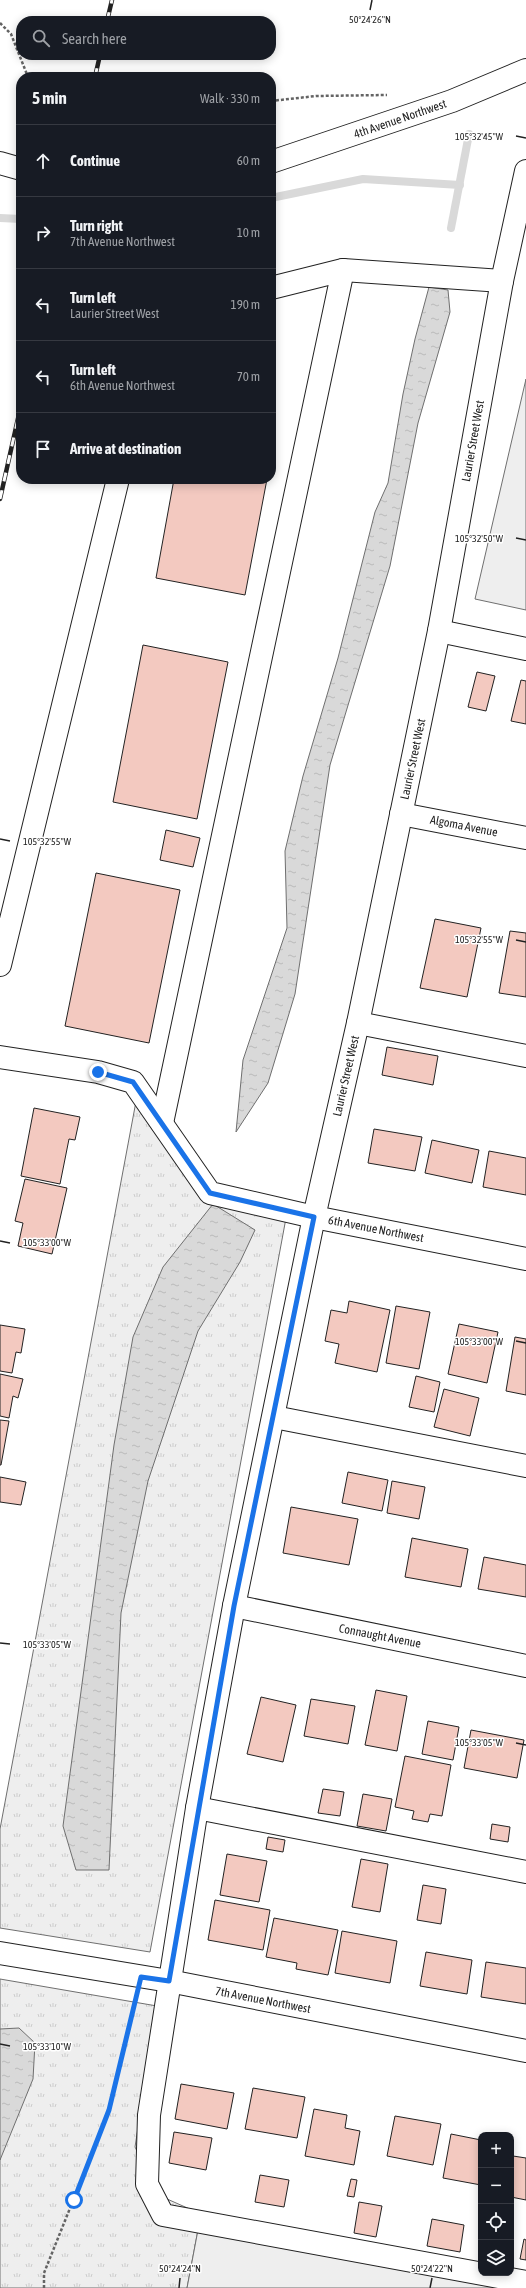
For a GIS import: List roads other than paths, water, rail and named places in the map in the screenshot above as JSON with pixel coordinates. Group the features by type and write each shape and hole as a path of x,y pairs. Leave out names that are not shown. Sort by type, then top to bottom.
{"street":[{"name":"4th Avenue Northwest","path":"276,160 452,101 526,70"},
{"path":"0,163 16,168"},
{"name":"Laurier Street West","path":"526,171 502,281 440,631 358,1023 314,1217 234,1606 169,1981 149,2115 147,2184 163,2215 526,2282"},
{"path":"162,1123 343,270"},
{"path":"276,287 343,270 502,281"},
{"path":"0,965 117,484"},
{"path":"440,631 526,649"},
{"name":"Algoma Avenue","path":"401,814 526,838"},
{"path":"358,1023 526,1056"},
{"name":"6th Avenue Northwest","path":"0,1057 98,1072 133,1082 210,1193 314,1217 526,1259"},
{"path":"274,1417 526,1466"},
{"name":"Connaught Avenue","path":"234,1606 526,1666"},
{"path":"198,1808 526,1872"},
{"name":"7th Avenue Northwest","path":"0,1953 169,1981 526,2051"}],"water":[{"path":"429,287 448,290 450,312 418,423 390,566 330,765 295,994 268,1083 236,1132 243,1060 287,928 285,851 303,776 338,658 375,512 388,483 403,394 415,339"},
{"path":"213,1204 255,1230 240,1262 198,1331 148,1481 121,1613 109,1870 76,1870 63,1826 114,1445 133,1337 163,1267"},
{"path":"19,2028 35,2043 33,2079 0,2160 0,2029"}],"waterway":[{"path":"451,228 469,134"},
{"path":"276,197 363,179 460,185"},
{"path":"0,218 16,219"}],"railway":[{"path":"108,16 112,0"},
{"path":"96,72 99,60"},
{"path":"0,499 16,427"}]}
